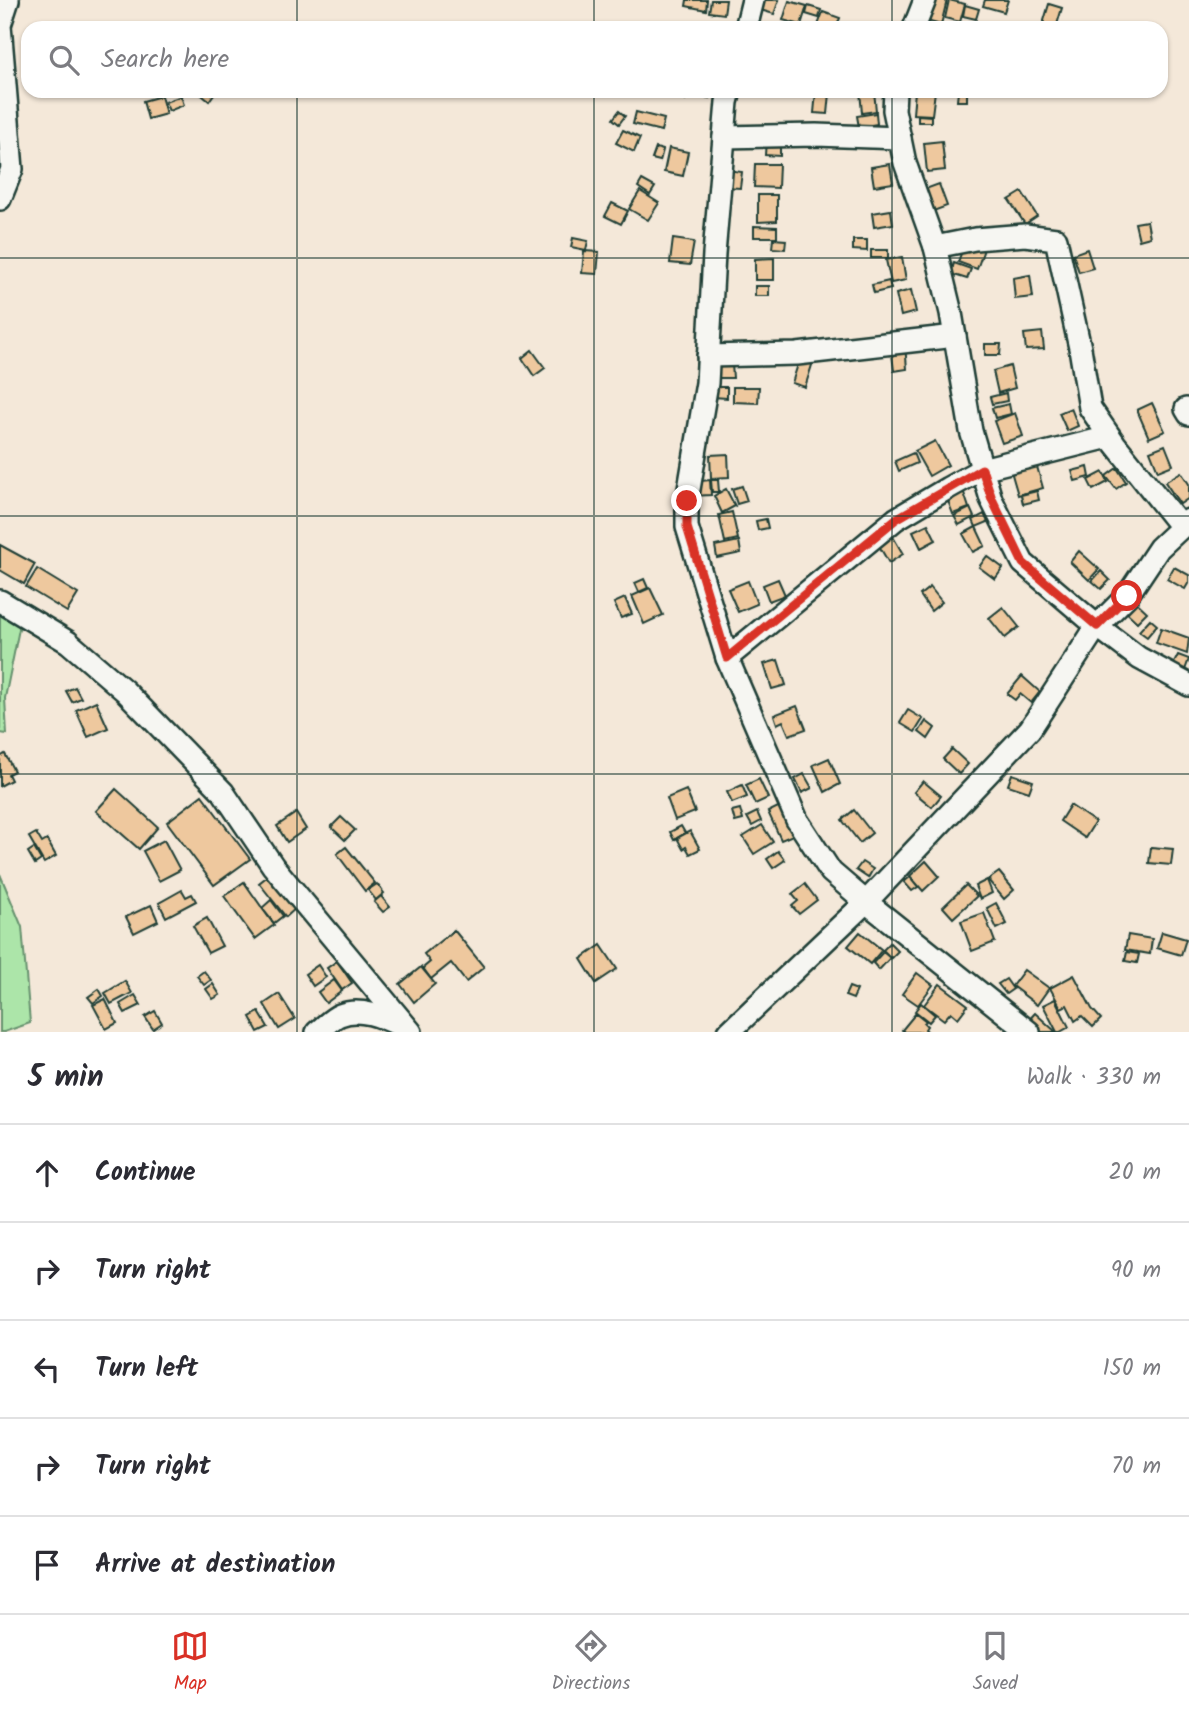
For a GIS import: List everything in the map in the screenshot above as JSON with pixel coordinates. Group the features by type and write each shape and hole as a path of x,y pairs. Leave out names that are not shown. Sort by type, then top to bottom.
{"street":[{"path":"0,199 12,169 0,25 8,0"},
{"path":"748,21 753,0"},
{"path":"917,21 925,0"},
{"path":"728,98 714,254 707,383 687,501 687,527 727,658 797,820 831,872 1029,1032"},
{"path":"895,98 894,110 905,163 935,247 951,313 971,431 992,499 1023,563 1139,658 1189,684"},
{"path":"724,136 900,138"},
{"path":"729,1032 866,902 1030,729 1097,626 1127,596 1159,548 1185,524 1110,437 1090,408 1056,239 1026,235 975,239 935,247"},
{"path":"708,356 797,354 955,336"},
{"path":"727,658 896,519 982,469 1110,437"},
{"path":"0,601 78,650 125,691 223,792 273,866 410,1030"},
{"path":"317,1032 338,1015 356,1011 372,1014 410,1030"}],"green space":[{"path":"0,606 21,619 5,698 7,734 0,733"},
{"path":"0,874 22,927 30,1023 4,1032 0,1032"}],"building":[{"path":"687,0 707,0 706,10 686,6"},
{"path":"711,0 726,0 724,14 709,12"},
{"path":"759,0 779,0 774,14 757,9"},
{"path":"928,0 947,0 942,21 923,20"},
{"path":"949,0 965,4 960,21 945,18"},
{"path":"985,0 1008,0 1004,12 983,6"},
{"path":"789,1 807,6 802,21 783,20"},
{"path":"1049,4 1062,8 1058,21 1044,21"},
{"path":"965,5 979,9 976,19 963,16"},
{"path":"808,6 821,10 819,18 806,14"},
{"path":"823,12 840,18 839,21 820,21"},
{"path":"162,98 166,114 148,119 143,101"},
{"path":"182,98 184,105 169,111 165,102"},
{"path":"815,98 830,98 828,114 814,113"},
{"path":"861,98 875,98 876,111 862,113"},
{"path":"914,98 934,98 932,115 913,114"},
{"path":"619,111 625,116 619,124 613,119"},
{"path":"636,112 664,119 661,131 633,124"},
{"path":"876,113 877,124 859,127 857,116"},
{"path":"918,115 931,116 931,122 918,122"},
{"path":"623,130 640,138 634,152 616,143"},
{"path":"766,139 780,140 780,156 765,155"},
{"path":"942,141 945,170 927,172 924,143"},
{"path":"656,148 663,150 660,161 652,159"},
{"path":"669,148 688,152 683,176 664,172"},
{"path":"755,164 779,164 778,188 754,187"},
{"path":"890,164 893,183 874,186 871,167"},
{"path":"727,170 742,172 740,188 725,187"},
{"path":"642,180 655,187 650,195 638,187"},
{"path":"939,184 947,206 928,213 920,191"},
{"path":"640,191 659,203 648,220 629,209"},
{"path":"1022,192 1037,216 1025,224 1009,200"},
{"path":"758,195 777,195 777,221 758,222"},
{"path":"612,203 628,211 621,224 605,216"},
{"path":"891,210 893,224 874,227 872,213"},
{"path":"1147,221 1150,237 1139,240 1135,223"},
{"path":"754,226 777,227 777,237 754,237"},
{"path":"573,238 588,241 586,250 571,247"},
{"path":"673,239 694,242 690,265 670,263"},
{"path":"773,239 786,240 785,249 772,248"},
{"path":"853,240 867,240 867,251 853,250"},
{"path":"965,243 984,249 977,269 958,262"},
{"path":"1087,249 1093,268 1079,272 1073,254"},
{"path":"871,250 888,250 888,258 871,258"},
{"path":"584,251 599,252 597,274 582,273"},
{"path":"902,257 906,280 891,283 886,260"},
{"path":"774,258 774,280 755,280 755,259"},
{"path":"954,263 971,269 967,279 951,274"},
{"path":"1030,275 1033,297 1015,299 1013,278"},
{"path":"889,281 891,289 874,293 872,285"},
{"path":"755,286 769,286 769,296 755,296"},
{"path":"911,290 916,312 901,316 896,294"},
{"path":"1042,332 1044,349 1026,350 1024,334"},
{"path":"905,344 907,369 894,371 891,345"},
{"path":"985,344 1001,344 1000,355 985,355"},
{"path":"532,350 545,368 534,376 522,358"},
{"path":"800,358 813,362 805,387 792,383"},
{"path":"732,364 733,378 718,378 717,365"},
{"path":"1010,366 1015,388 998,393 993,371"},
{"path":"713,387 727,387 727,398 713,397"},
{"path":"733,387 759,387 758,403 733,402"},
{"path":"1006,393 1007,401 992,404 990,397"},
{"path":"1152,403 1165,431 1149,438 1137,410"},
{"path":"1009,404 1011,414 995,418 992,408"},
{"path":"1071,408 1078,426 1067,431 1059,413"},
{"path":"1015,413 1023,436 1002,443 994,421"},
{"path":"935,441 948,465 929,476 915,451"},
{"path":"1165,445 1173,465 1158,471 1150,451"},
{"path":"913,453 917,463 899,471 895,461"},
{"path":"728,454 729,477 711,478 710,455"},
{"path":"1036,463 1043,488 1018,495 1011,471"},
{"path":"1088,467 1090,477 1075,481 1072,471"},
{"path":"1117,468 1126,482 1116,489 1106,476"},
{"path":"1103,472 1108,482 1093,490 1088,480"},
{"path":"1181,472 1189,484 1189,498 1180,504 1165,482"},
{"path":"710,480 711,495 692,496 691,482"},
{"path":"711,480 718,480 719,492 712,492"},
{"path":"742,486 747,501 737,504 732,489"},
{"path":"962,487 969,508 953,514 945,493"},
{"path":"726,489 735,506 722,513 714,496"},
{"path":"1037,491 1039,500 1023,504 1021,495"},
{"path":"970,508 974,517 959,525 954,516"},
{"path":"732,512 738,539 725,542 719,515"},
{"path":"984,514 988,522 976,527 973,520"},
{"path":"766,519 768,528 758,530 756,521"},
{"path":"928,524 936,540 921,548 913,531"},
{"path":"976,527 985,546 973,552 963,534"},
{"path":"892,535 903,554 889,563 878,544"},
{"path":"739,541 741,553 717,558 715,546"},
{"path":"0,545 35,564 24,584 0,570"},
{"path":"1079,551 1099,569 1089,580 1070,562"},
{"path":"987,556 1003,568 995,579 979,567"},
{"path":"1174,567 1189,575 1185,589 1167,579"},
{"path":"37,569 78,594 67,612 26,587"},
{"path":"1101,571 1110,580 1101,589 1092,581"},
{"path":"644,579 648,588 639,592 635,583"},
{"path":"778,579 785,595 769,601 763,585"},
{"path":"748,581 757,604 738,612 728,589"},
{"path":"930,587 942,602 931,611 920,595"},
{"path":"650,588 663,615 644,624 632,596"},
{"path":"1131,597 1147,612 1137,622 1121,607"},
{"path":"625,598 632,614 621,618 614,603"},
{"path":"1003,607 1019,627 1005,638 989,618"},
{"path":"1150,619 1157,625 1147,637 1139,631"},
{"path":"1161,628 1189,638 1187,654 1156,643"},
{"path":"1178,655 1189,659 1185,670 1173,665"},
{"path":"778,660 786,685 772,689 764,664"},
{"path":"1022,676 1040,692 1031,703 1020,694 1015,700 1007,694"},
{"path":"75,687 81,698 72,702 66,691"},
{"path":"96,701 108,728 88,737 76,710"},
{"path":"797,706 806,729 789,735 783,721 777,724 774,715"},
{"path":"908,710 923,719 915,732 900,723"},
{"path":"926,721 935,728 928,739 919,732"},
{"path":"952,749 968,764 959,774 943,759"},
{"path":"5,754 14,771 8,774 11,780 0,786 0,757"},
{"path":"829,758 840,784 825,792 813,765"},
{"path":"804,774 812,788 802,793 795,779"},
{"path":"1012,774 1033,781 1029,792 1008,785"},
{"path":"759,779 768,798 755,804 746,785"},
{"path":"923,781 941,796 932,807 914,792"},
{"path":"742,785 747,797 732,803 727,792"},
{"path":"116,789 158,827 139,849 96,811"},
{"path":"686,790 695,812 675,820 667,798"},
{"path":"202,795 250,859 214,885 167,822"},
{"path":"1070,805 1095,822 1085,838 1060,821"},
{"path":"780,806 793,835 781,840 768,812"},
{"path":"740,809 743,820 735,822 732,811"},
{"path":"854,810 872,833 860,843 842,820"},
{"path":"757,812 761,821 752,826 747,817"},
{"path":"296,813 306,829 287,842 277,826"},
{"path":"341,817 355,830 345,840 331,827"},
{"path":"762,825 773,842 754,854 743,837"},
{"path":"681,826 685,833 674,840 670,832"},
{"path":"690,831 700,849 690,854 686,847 683,849 677,838"},
{"path":"36,833 42,843 47,840 56,856 44,863 29,837"},
{"path":"164,840 180,870 159,881 143,851"},
{"path":"346,847 375,883 365,891 337,854"},
{"path":"1151,847 1173,849 1171,865 1149,863"},
{"path":"34,848 41,860 35,864 28,852"},
{"path":"778,851 785,860 773,868 767,859"},
{"path":"926,861 939,876 923,891 910,876"},
{"path":"862,862 873,869 868,878 856,870"},
{"path":"999,872 1014,890 1004,899 988,880"},
{"path":"269,875 296,908 286,917 259,883"},
{"path":"910,877 918,887 912,891 904,882"},
{"path":"987,880 992,893 980,899 975,886"},
{"path":"244,882 274,925 255,939 224,896"},
{"path":"377,884 384,893 376,900 368,890"},
{"path":"805,884 817,900 799,914 792,906 798,901 792,894"},
{"path":"966,885 977,896 953,918 943,907"},
{"path":"182,890 186,897 192,894 196,901 166,917 159,903"},
{"path":"381,896 390,907 383,912 374,902"},
{"path":"271,900 283,916 274,923 262,908"},
{"path":"996,903 1007,924 997,929 987,908"},
{"path":"151,905 158,921 134,933 126,917"},
{"path":"984,913 995,942 972,951 961,921"},
{"path":"207,918 222,946 208,953 193,926"},
{"path":"454,930 484,967 466,982 451,963 431,979 423,968 430,962 424,954"},
{"path":"860,932 882,950 870,964 848,946"},
{"path":"1162,932 1186,939 1181,955 1157,948"},
{"path":"1128,935 1152,939 1150,954 1125,950"},
{"path":"890,943 898,951 891,958 883,950"},
{"path":"601,945 617,969 596,983 581,959"},
{"path":"883,952 890,958 879,970 873,963"},
{"path":"1127,952 1139,954 1137,963 1125,961"},
{"path":"337,961 352,983 342,990 327,968"},
{"path":"318,965 326,977 313,986 305,974"},
{"path":"421,967 435,984 414,1002 400,984"},
{"path":"1024,970 1049,988 1037,1005 1012,986"},
{"path":"204,971 211,980 204,985 197,976"},
{"path":"917,973 933,985 918,1005 902,994"},
{"path":"1074,975 1092,1009 1101,1019 1093,1027 1082,1016 1075,1021 1067,1005 1061,1008 1050,988"},
{"path":"1006,979 1013,989 1006,994 998,984"},
{"path":"334,980 342,991 326,1003 318,992"},
{"path":"125,981 132,993 111,1004 105,993"},
{"path":"213,984 220,995 213,999 206,989"},
{"path":"940,984 968,1005 958,1018 951,1012 944,1020 924,1005"},
{"path":"849,987 857,990 853,999 845,996"},
{"path":"99,989 103,996 93,1003 88,997"},
{"path":"279,994 295,1019 279,1029 264,1004"},
{"path":"135,995 141,1005 125,1013 120,1004"},
{"path":"105,999 117,1023 106,1029 93,1005"},
{"path":"1055,999 1069,1027 1060,1032 1057,1032 1043,1005"},
{"path":"921,1003 935,1015 929,1022 915,1011"},
{"path":"155,1011 162,1023 153,1029 145,1017"},
{"path":"259,1012 268,1027 258,1032 250,1017"},
{"path":"916,1013 926,1021 925,1029 928,1032 904,1032 902,1030"},
{"path":"1035,1013 1056,1032 1041,1032 1028,1021"}],"route":[{"path":"687,501 687,527 727,658 896,519 982,469 992,499 1023,563 1097,626 1127,596"}]}
